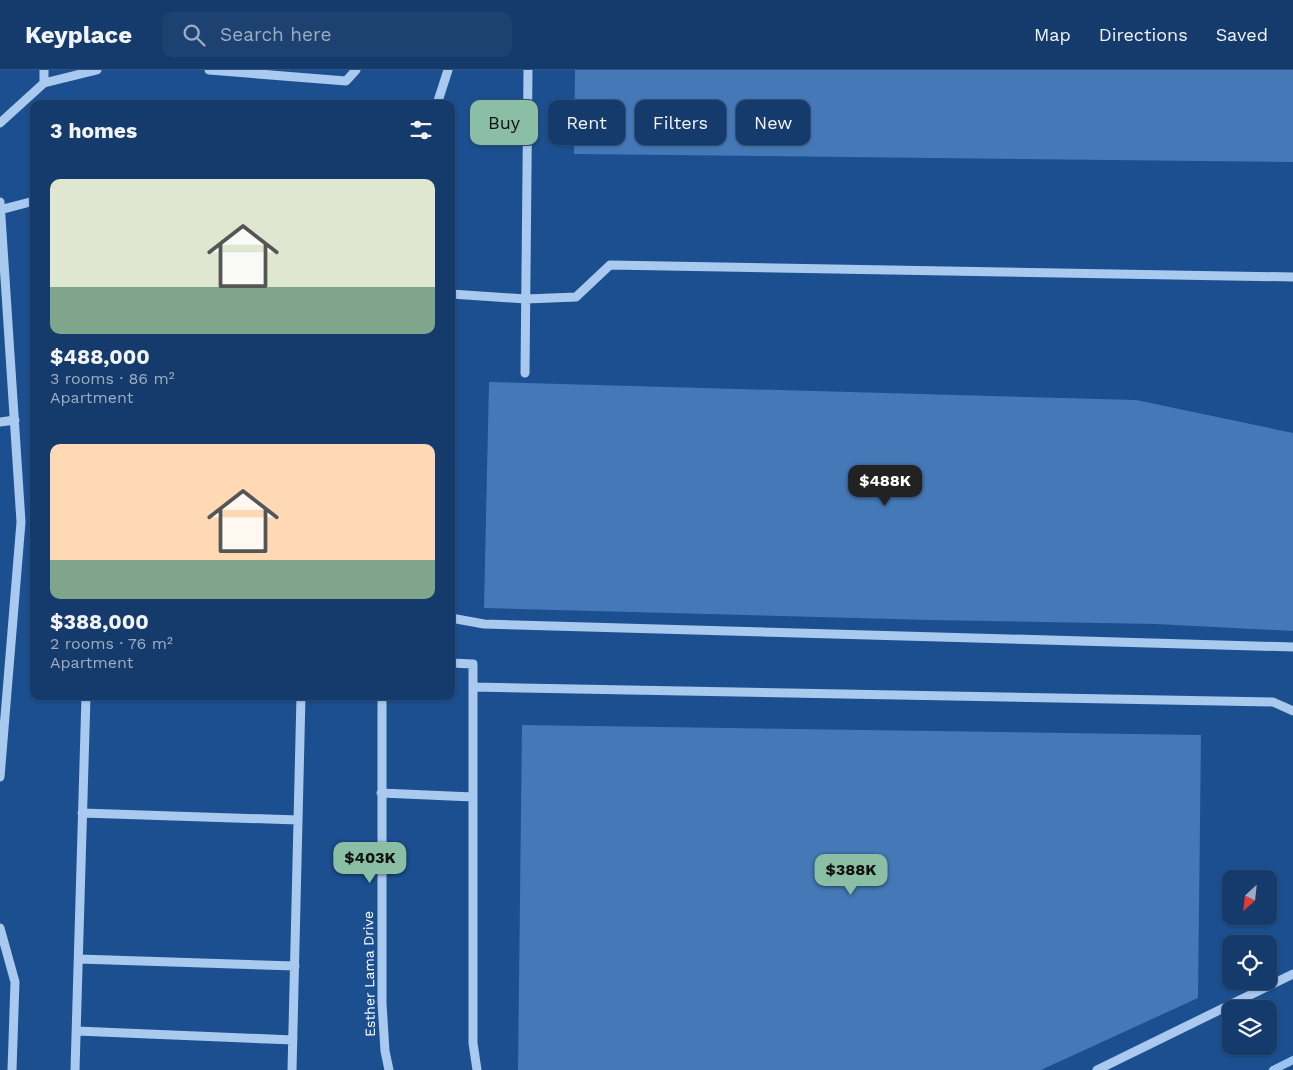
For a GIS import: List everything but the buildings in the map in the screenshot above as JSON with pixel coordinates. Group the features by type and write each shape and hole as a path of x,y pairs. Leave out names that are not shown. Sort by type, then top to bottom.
{"street":[{"path":"44,70 44,83"},
{"path":"0,123 44,83 97,70"},
{"path":"209,70 346,81 356,70"},
{"path":"438,100 448,70"},
{"path":"525,373 528,70"},
{"path":"0,777 21,522 0,207 30,201"},
{"path":"455,294 526,299 576,297 610,265 1293,277"},
{"path":"0,422 15,420"},
{"path":"455,619 484,624 1293,647"},
{"path":"455,663 473,664 473,1043 477,1070"},
{"path":"473,687 1273,702 1293,711"},
{"path":"76,1070 86,700"},
{"path":"292,1070 301,700"},
{"name":"Esther Lama Drive","path":"382,700 382,1003 385,1051 389,1070"},
{"path":"381,793 473,797"},
{"path":"82,813 298,820"},
{"path":"0,928 15,982 12,1070"},
{"path":"78,960 295,966"},
{"path":"1097,1070 1293,974"},
{"path":"76,1032 293,1040"}],"waterway":[{"path":"1273,1070 1293,1060"}]}
